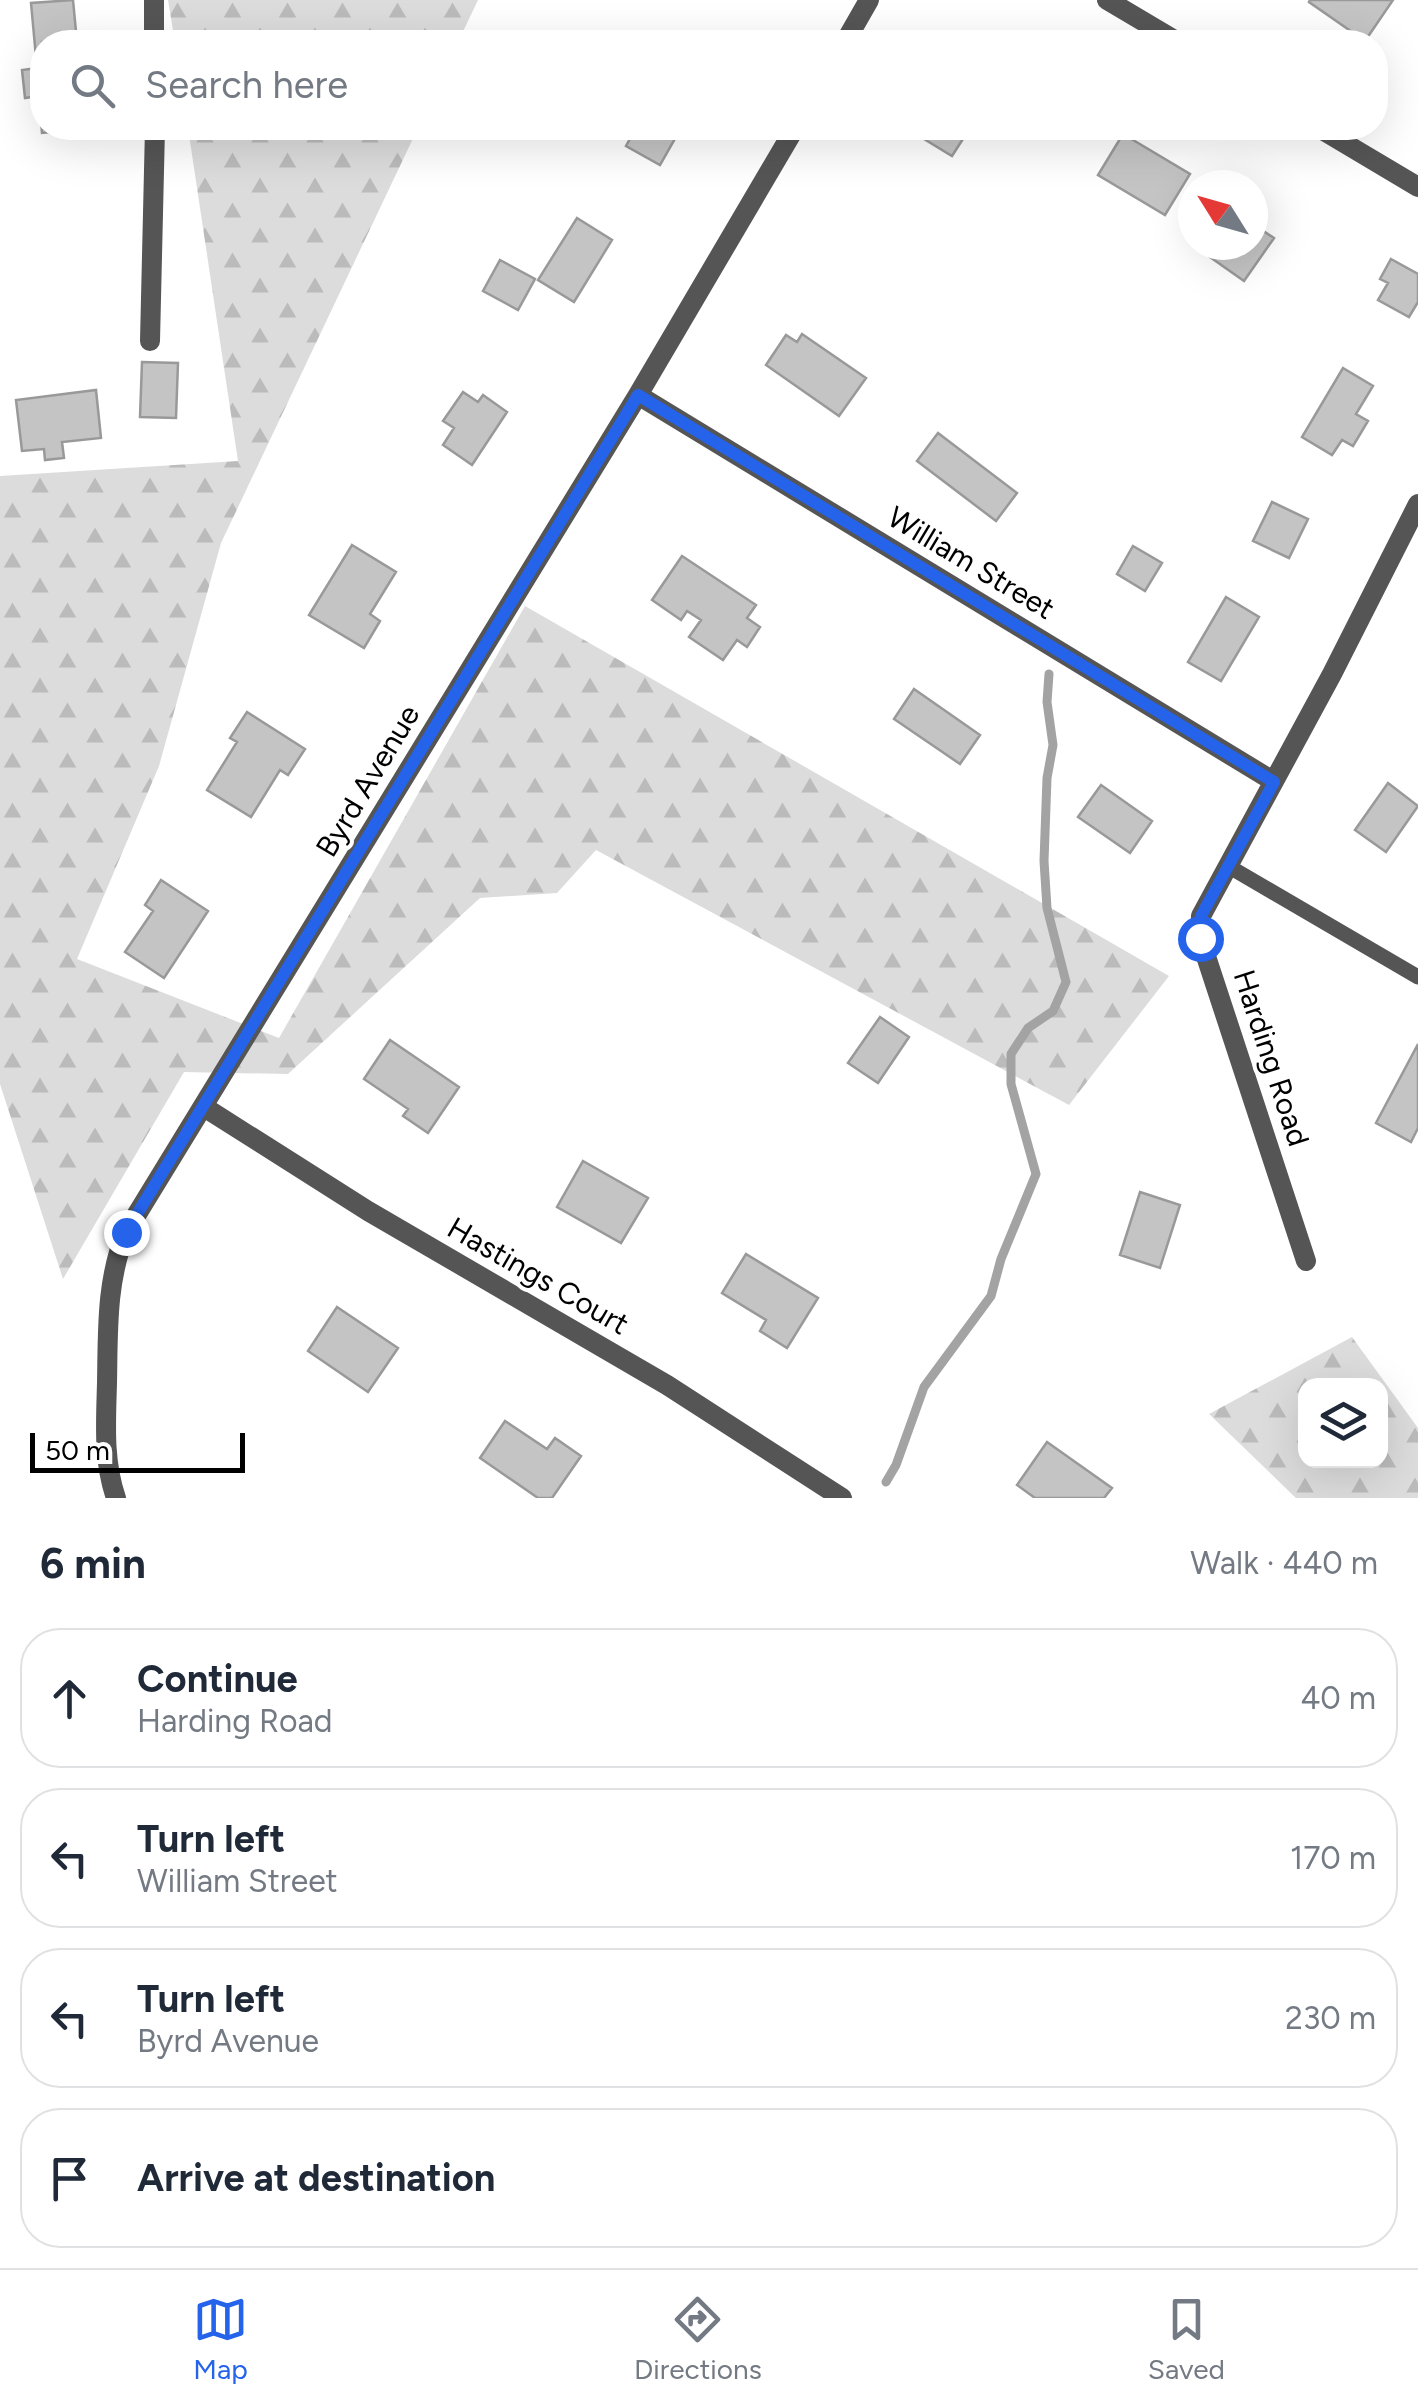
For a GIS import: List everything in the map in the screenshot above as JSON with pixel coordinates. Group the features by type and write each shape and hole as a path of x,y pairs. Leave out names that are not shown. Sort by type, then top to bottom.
{"street":[{"path":"154,0 154,30"},
{"path":"851,30 870,0"},
{"path":"1107,0 1158,30"},
{"path":"150,341 154,140"},
{"name":"Byrd Avenue","path":"116,1498 106,1454 108,1300 115,1258 126,1232 638,395 788,140"},
{"path":"1339,140 1418,187"},
{"name":"William Street","path":"638,395 1274,782"},
{"name":"Harding Road","path":"1306,1261 1200,938 1201,916 1418,504"},
{"name":"Hastings Court","path":"204,1106 368,1212 667,1385 842,1498"}],"lane":[{"path":"1228,866 1418,977"}],"green space":[{"path":"168,0 478,0 464,30 173,30"},
{"path":"190,140 412,140 221,543 159,766 77,959 279,1038 525,606 1169,976 1069,1105 596,850 557,893 480,898 288,1074 184,1072 63,1279 0,1084 0,476 238,461"},
{"path":"1352,1337 1382,1378 1298,1378 1298,1468 1388,1468 1388,1387 1418,1428 1418,1498 1296,1498 1209,1414"}],"building":[{"path":"73,0 76,30 33,30 31,3"},
{"path":"1393,0 1373,30 1349,30 1309,2"},
{"path":"30,69 30,97 25,98 22,70"},
{"path":"629,140 674,140 660,165 626,146"},
{"path":"926,140 962,140 952,156"},
{"path":"1119,140 1133,140 1183,170 1178,170 1178,194 1165,215 1098,175"},
{"path":"577,218 612,240 574,302 538,280"},
{"path":"1391,259 1418,274 1418,302 1409,317 1378,300 1388,283 1380,279"},
{"path":"500,260 535,279 518,310 483,291"},
{"path":"1214,260 1259,260 1244,281"},
{"path":"802,334 866,378 839,416 766,365 786,335 797,342"},
{"path":"142,362 178,363 176,418 140,417"},
{"path":"1343,368 1373,386 1356,414 1368,421 1353,446 1342,440 1332,455 1302,437"},
{"path":"96,390 101,438 62,442 64,458 45,460 44,449 22,451 16,400"},
{"path":"463,392 478,402 483,395 507,412 472,465 443,445 454,428 443,421"},
{"path":"938,433 1017,493 996,521 917,461"},
{"path":"1272,502 1308,519 1289,558 1253,541"},
{"path":"352,545 396,572 370,614 380,621 364,648 309,615"},
{"path":"1133,546 1162,563 1145,591 1117,574"},
{"path":"682,556 756,605 747,618 760,627 747,647 737,640 723,660 689,637 701,620 687,611 681,620 652,600"},
{"path":"1226,597 1259,617 1221,681 1188,662"},
{"path":"914,689 980,735 960,764 894,719"},
{"path":"247,712 305,749 288,775 280,770 251,817 207,790 237,742 230,738"},
{"path":"1388,783 1418,806 1386,852 1355,830"},
{"path":"1101,785 1152,821 1130,853 1078,817"},
{"path":"161,880 208,911 164,978 125,952 153,911 145,905"},
{"path":"880,1017 909,1037 878,1083 848,1063"},
{"path":"390,1040 459,1087 428,1133 403,1116 408,1109 364,1079"},
{"path":"1418,1044 1418,1128 1411,1142 1376,1123"},
{"path":"583,1161 648,1198 621,1243 557,1207"},
{"path":"1140,1192 1180,1205 1160,1268 1120,1255"},
{"path":"746,1254 818,1298 787,1348 760,1331 766,1320 722,1293"},
{"path":"337,1307 398,1348 368,1392 308,1351"},
{"path":"505,1421 547,1449 555,1438 581,1456 552,1498 538,1498 480,1458"},
{"path":"1047,1442 1112,1488 1104,1498 1035,1498 1017,1485"}],"waterway":[{"path":"886,1482 924,1387 991,1296 1001,1259 1036,1174 1011,1084 1011,1054 1028,1028 1053,1011 1066,982 1047,908 1044,861 1047,778 1053,745 1047,702 1049,674"}],"route":[{"path":"126,1232 638,395 1274,782 1201,916 1200,938"}]}
